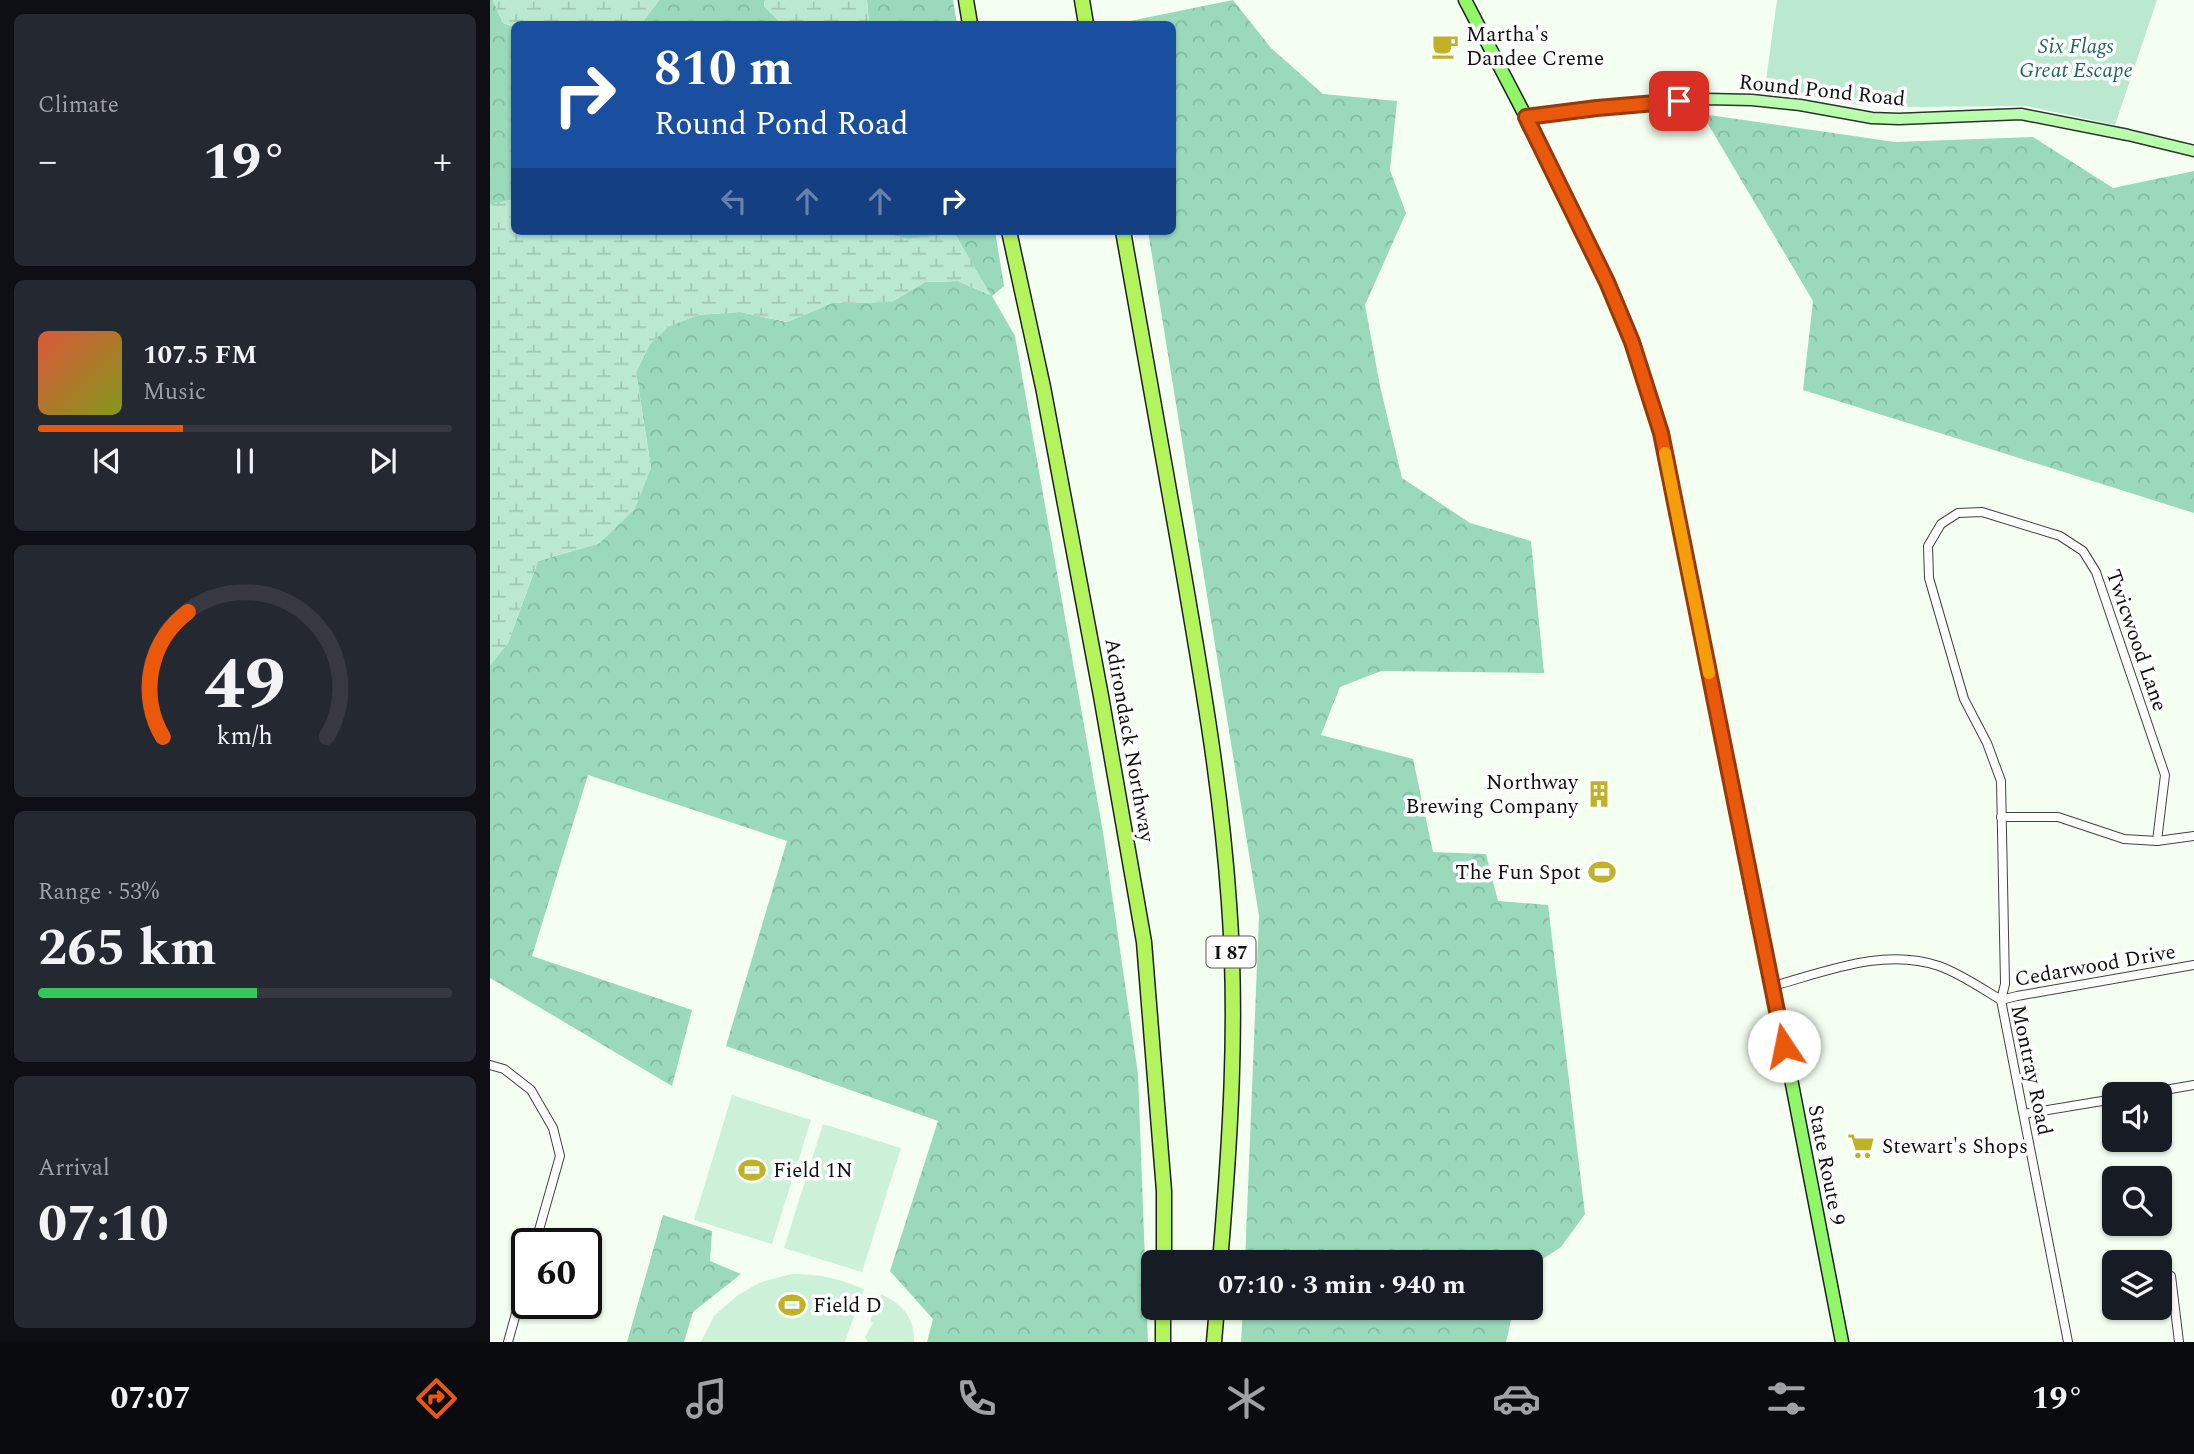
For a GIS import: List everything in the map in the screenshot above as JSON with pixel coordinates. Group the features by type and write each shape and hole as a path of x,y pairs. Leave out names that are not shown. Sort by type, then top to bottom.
{"highway":[{"path":"966,0 970,21"},
{"path":"1082,0 1086,21"},
{"name":"Adirondack Northway","path":"1010,235 1056,454 1144,942 1164,1191 1164,1250"},
{"name":"I 87","path":"1124,235 1208,709 1221,805 1229,906 1233,1042 1221,1250"},
{"path":"1163,1320 1163,1342"},
{"path":"1214,1342 1216,1320"}],"main road":[{"name":"State Route 9","path":"1465,0 1607,282 1632,342 1661,433 1842,1342"}],"street":[{"name":"Round Pond Road","path":"1526,117 1706,99 1752,100 1800,105 1872,118 2021,114 2194,151"},
{"name":"Twicwood Lane","path":"2001,1000 2005,984 2001,781 1987,743 1964,699 1929,578 1928,546 1941,523 1958,513 1982,512 2060,536 2083,551 2096,572 2165,775 2157,841"},
{"path":"2001,817 2058,817 2124,839 2157,841 2194,836"},
{"name":"Montray Road","path":"1773,986 1869,960 1907,960 1938,966 2001,1000 2068,1342"},
{"name":"Cedarwood Drive","path":"2001,1000 2194,965"},
{"path":"490,1065 504,1069 531,1090 553,1128 560,1156 540,1228"},
{"path":"2172,1089 2194,1085"},
{"path":"2024,1114 2102,1101"},
{"path":"2172,1284 2179,1342"},
{"path":"508,1342 514,1319"}],"green space":[{"path":"490,0 493,0 503,23 511,26 511,200 490,205"},
{"path":"493,0 659,0 643,21 511,21 511,26 503,23"},
{"path":"659,0 765,0 764,6 779,21 643,21"},
{"path":"765,0 867,0 869,21 779,21 764,6"},
{"path":"867,0 953,0 956,21 869,21"},
{"path":"1233,0 1271,48 1323,94 1397,101 1390,170 1406,213 1365,305 1380,386 1402,478 1470,523 1531,541 1544,673 1381,671 1340,687 1321,735 1413,759 1433,852 1486,854 1498,901 1548,905 1585,1214 1561,1247 1543,1259 1543,1250 1245,1250 1259,916 1149,235 1176,235 1176,21 1130,21"},
{"name":"Six Flags Great Escape","path":"1777,0 2157,0 2115,125 2026,106 1858,105 1765,88"},
{"path":"1702,114 1895,142 2033,137 2113,188 2194,171 2194,513 1803,390 1813,301"},
{"path":"511,200 511,235 892,235 908,239 956,235 991,295 958,281 925,282 891,302 832,303 787,322 740,312 698,315 669,326 650,344 636,372 651,468 635,509 600,543 538,561 508,643 490,665 490,205"},
{"path":"892,235 946,235 908,239"},
{"path":"956,235 996,235 1004,286 992,296 1015,336 1103,832 1138,1074 1145,1250 1141,1250 1141,1320 1147,1320 1148,1342 927,1342 933,1319 890,1271 938,1121 726,1046 787,841 588,775 532,956 692,1010 672,1086 490,978 490,665 508,643 538,561 600,543 651,468 636,372 650,344 669,326 698,315 740,312 787,322 832,303 891,302 925,282 958,281 990,295"},
{"name":"Field 1N","path":"732,1095 811,1120 772,1244 694,1220"},
{"path":"823,1124 901,1148 862,1272 784,1248"},
{"path":"663,1215 712,1231 710,1261 741,1274 693,1312 684,1342 627,1342"},
{"name":"Field D","path":"792,1274 828,1277 864,1289 845,1342 701,1342 714,1316 738,1295 761,1282"},
{"path":"881,1294 895,1302 906,1313 914,1333 914,1342 868,1342 865,1337 873,1323 870,1321"},
{"path":"1242,1320 1511,1320 1506,1342 1241,1342"}],"slow traffic":[{"path":"1665,453 1709,673"}],"place":[{"name":"Martha's Dandee Creme","path":"1445,46"},
{"name":"Northway Brewing Company","path":"1599,794"},
{"name":"The Fun Spot","path":"1602,872"},
{"name":"Stewart's Shops","path":"1861,1146"},
{"name":"Field 1N","path":"752,1170"},
{"name":"Field D","path":"792,1305"}],"route":[{"path":"1679,101 1526,117 1607,282 1632,342 1661,433 1784,1046"}]}
